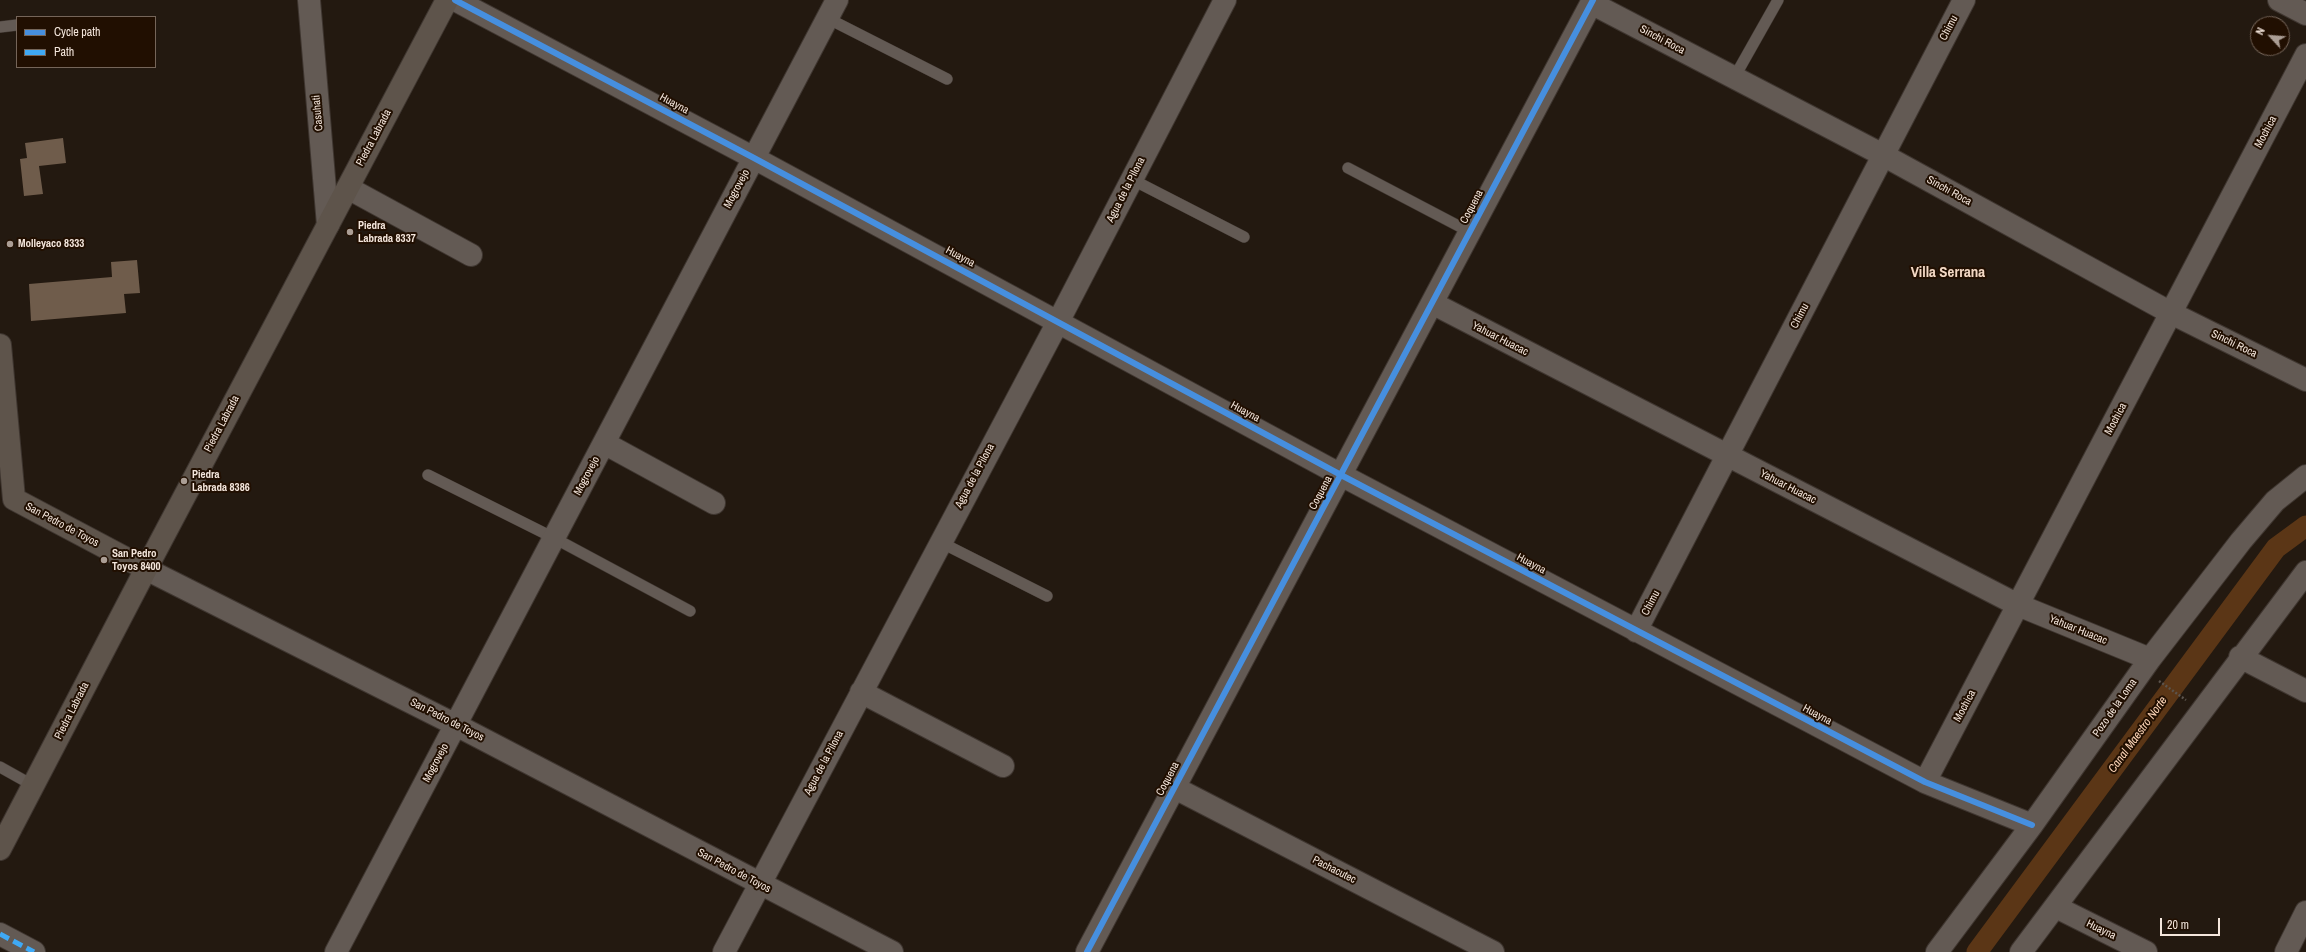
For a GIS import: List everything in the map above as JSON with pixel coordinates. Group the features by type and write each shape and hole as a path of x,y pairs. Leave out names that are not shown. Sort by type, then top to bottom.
{"main road":[{"name":"Piedra Labrada","path":"0,849 146,569 447,0"},
{"path":"0,345 7,496"},
{"name":"San Pedro de Toyos","path":"7,496 146,569"}],"street":[{"name":"Casuhati","path":"309,0 328,225"},
{"name":"Huayna","path":"456,0 754,158 1341,475 1636,631 1925,782 2032,825"},
{"name":"Agua de la Pilona","path":"724,952 940,542 1058,322 1225,0"},
{"name":"Chimu","path":"1636,631 1964,0"},
{"path":"2279,0 2306,14"},
{"name":"Sinchi Roca","path":"1592,2 1883,155 2171,313 2306,380"},
{"name":"Coquena","path":"1087,952 1592,2"},
{"name":"Mogrovejo","path":"336,952 832,9"},
{"name":"Mochica","path":"1925,782 2306,55"},
{"path":"348,188 471,255"},
{"name":"Yahuar Huacac","path":"1432,303 2018,605 2151,668"},
{"path":"604,443 714,503"},
{"name":"Pozo de la Loma","path":"1937,952 2151,668 2241,540 2275,501 2306,476"},
{"name":"San Pedro de Toyos","path":"146,569 456,725 892,952"},
{"path":"2021,952 2056,907 2240,657 2306,572"},
{"path":"2240,657 2306,690"},
{"path":"861,692 1003,766"},
{"name":"Pachacutec","path":"1175,788 1493,952"},
{"name":"Huayna","path":"2056,907 2146,952"},
{"path":"2286,952 2306,912"},
{"path":"0,934 34,952"}],"lane":[{"path":"1734,78 1778,0"},
{"path":"832,9 947,79"},
{"path":"0,27 16,25"},
{"path":"1348,168 1470,232"},
{"path":"1131,180 1244,237"},
{"path":"428,475 554,538 690,611"},
{"path":"940,542 1047,596"},
{"path":"0,767 34,786"}],"path":[{"path":"2151,668 2188,702"}],"building":[{"path":"63,138 66,163 39,166 43,194 24,196 20,159 27,158 25,143"},
{"path":"137,260 140,293 124,294 126,313 31,321 29,284 112,277 111,262"}],"waterway":[{"name":"Canal Maestro Norte","path":"1977,952 2276,548 2306,526"}],"marked path":[{"path":"0,934 34,952"}],"cycle path":[{"path":"455,0 754,158 1341,475 1925,782 2032,825"},
{"path":"1087,952 1593,0"}],"place":[{"name":"Piedra Labrada 8337","path":"350,232"},
{"name":"Molleyaco 8333","path":"10,244"},
{"name":"Piedra Labrada 8386","path":"184,481"},
{"name":"San Pedro Toyos 8400","path":"104,560"}],"district":[{"name":"Villa Serrana","path":"1948,273"}]}
